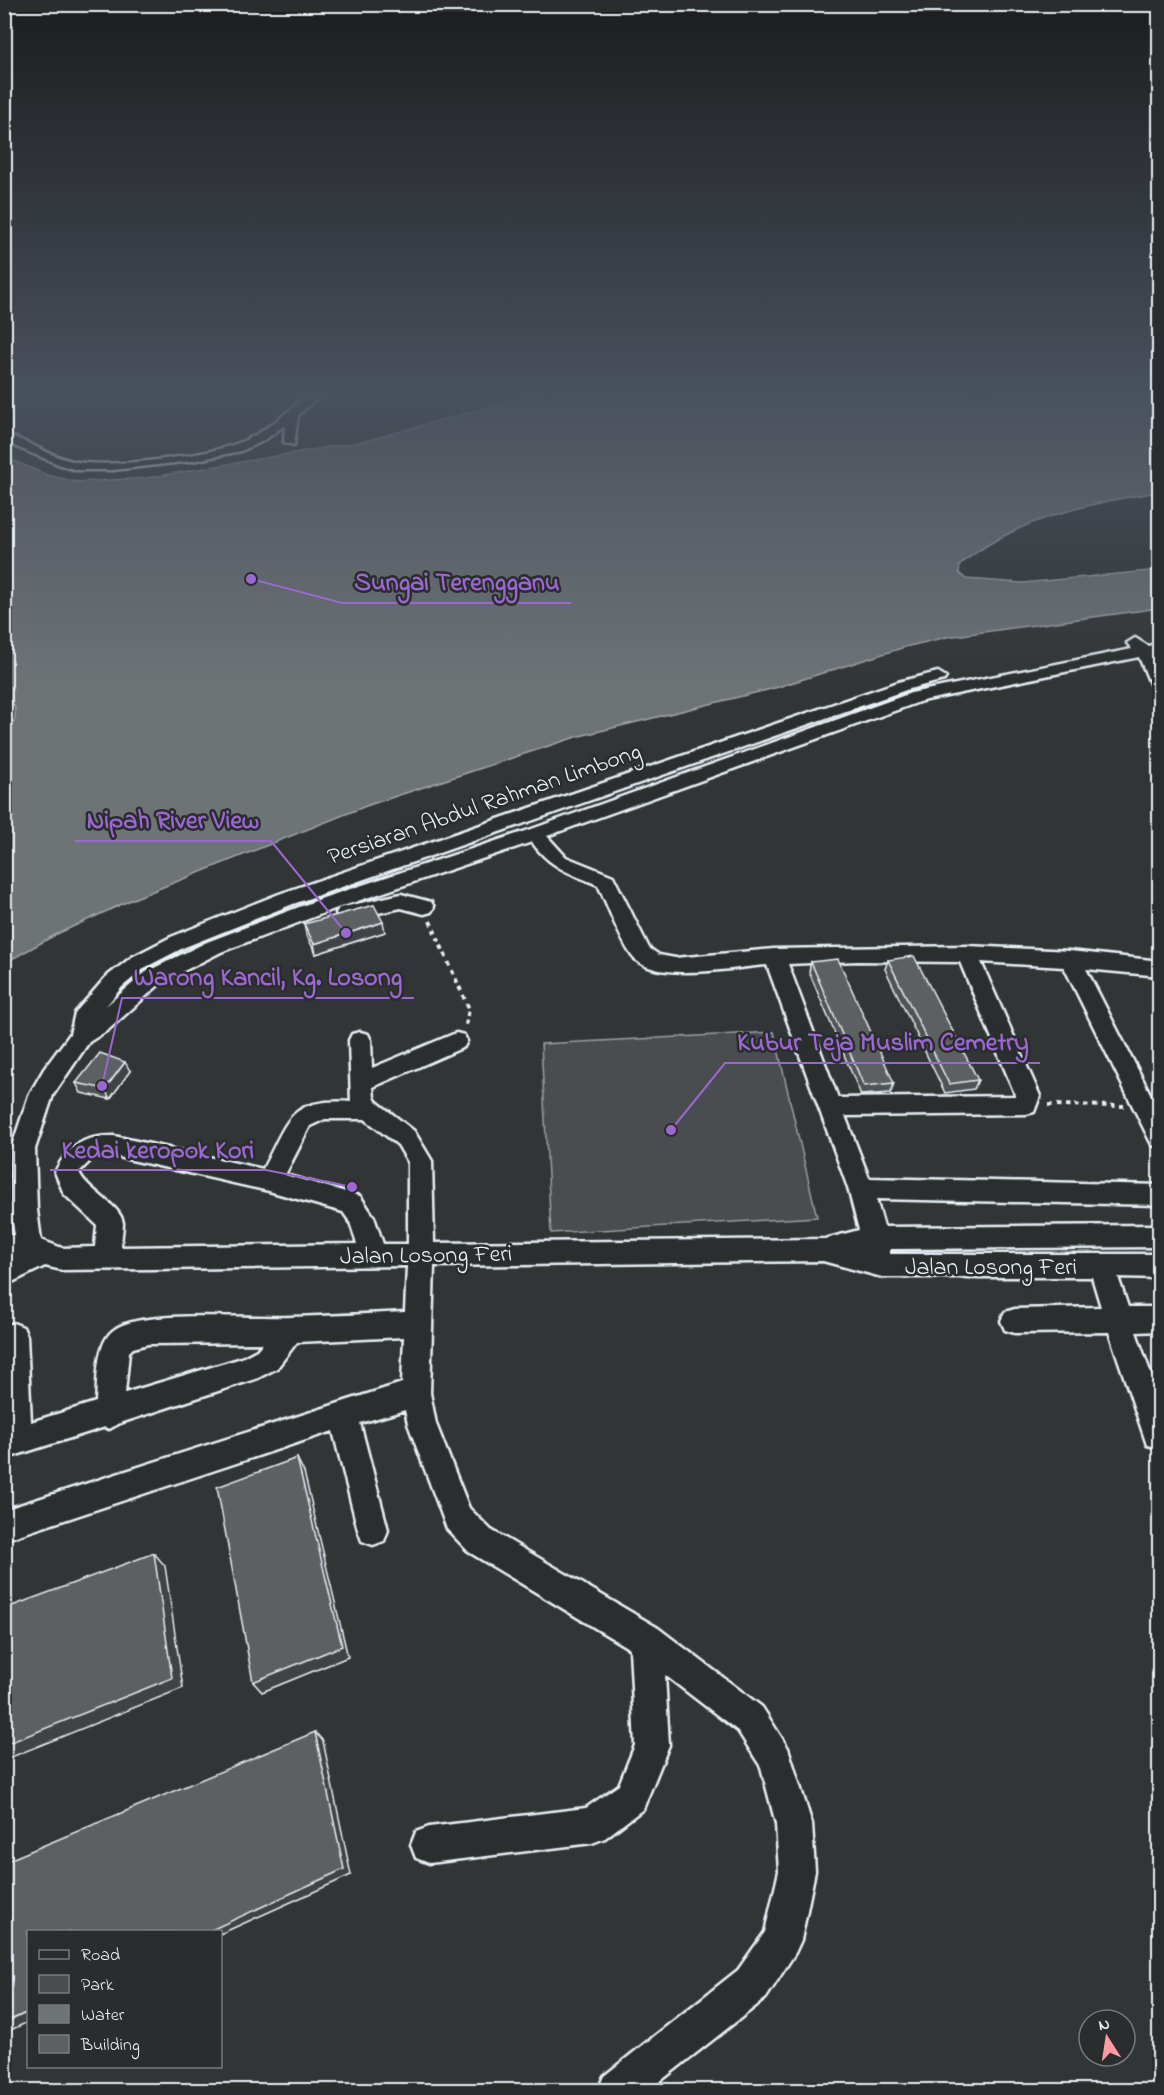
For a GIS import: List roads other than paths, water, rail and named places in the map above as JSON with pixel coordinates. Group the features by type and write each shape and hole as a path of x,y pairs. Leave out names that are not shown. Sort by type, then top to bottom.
{"street":[{"name":"Persiaran Abdul Rahman Limbong","path":"81,1036 100,1024 154,978 189,959 330,903 536,834 917,697 1146,646 1160,635"},
{"name":"Persiaran Abdul Rahman Limbong","path":"81,1036 83,1019 114,982 139,962 178,942 286,899 904,685 960,672 1146,646"},
{"path":"1146,646 1160,688"},
{"path":"536,834 550,854 559,861 606,881 641,952 654,962 675,965 774,956 967,953 1070,958 1160,969"},
{"path":"330,903 338,913 401,901 424,907"},
{"path":"830,1107 1023,1106 1028,1096 967,953"},
{"path":"774,956 860,1188 882,1265"},
{"path":"1070,958 1160,1138"},
{"path":"4,1275 26,1249 23,1149 41,1095 52,1075 81,1036"},
{"path":"360,1040 362,1100 369,1109 406,1138 420,1161 421,1253 417,1393 422,1424 458,1518 480,1540 646,1640 750,1719 776,1760 794,1824 797,1871 782,1940 752,1984 618,2091"},
{"path":"362,1082 456,1041"},
{"path":"269,1180 302,1119 309,1113 317,1109 355,1113 369,1109"},
{"path":"107,1258 110,1221 74,1187 67,1172 75,1155 93,1146 114,1146 269,1180 351,1204 362,1217 373,1254"},
{"path":"860,1188 1160,1195"},
{"name":"Jalan Losong Feri","path":"26,1249 62,1259 825,1250 874,1238 1160,1236"},
{"name":"Jalan Losong Feri","path":"825,1250 882,1265 1160,1266"},
{"path":"1101,1266 1157,1435"},
{"path":"1015,1321 1160,1319"},
{"path":"109,1415 116,1348 124,1338 148,1331 290,1330 419,1324"},
{"path":"13,1336 11,1444 109,1415 248,1369 267,1359 290,1330"},
{"path":"4,1525 343,1414 417,1393"},
{"path":"343,1414 373,1530"},
{"path":"429,1845 591,1825 631,1797 652,1745 646,1640"}],"water":[{"path":"5,494 1149,494 1107,501 1054,515 1028,525 981,549 960,565 959,573 966,579 1022,583 1159,570 1159,608 947,637 905,647 775,688 576,737 366,806 133,899 57,934 5,963 4,732 13,723 15,713 14,705 4,700"}],"place":[{"name":"Sungai Terengganu","path":"251,579"},
{"name":"Nipah River View","path":"346,933"},
{"name":"Warong Kancil, Kg. Losong","path":"102,1086"},
{"name":"Kubur Teja Muslim Cemetry","path":"671,1130"},
{"name":"Kedai keropok Kori","path":"352,1187"}]}
